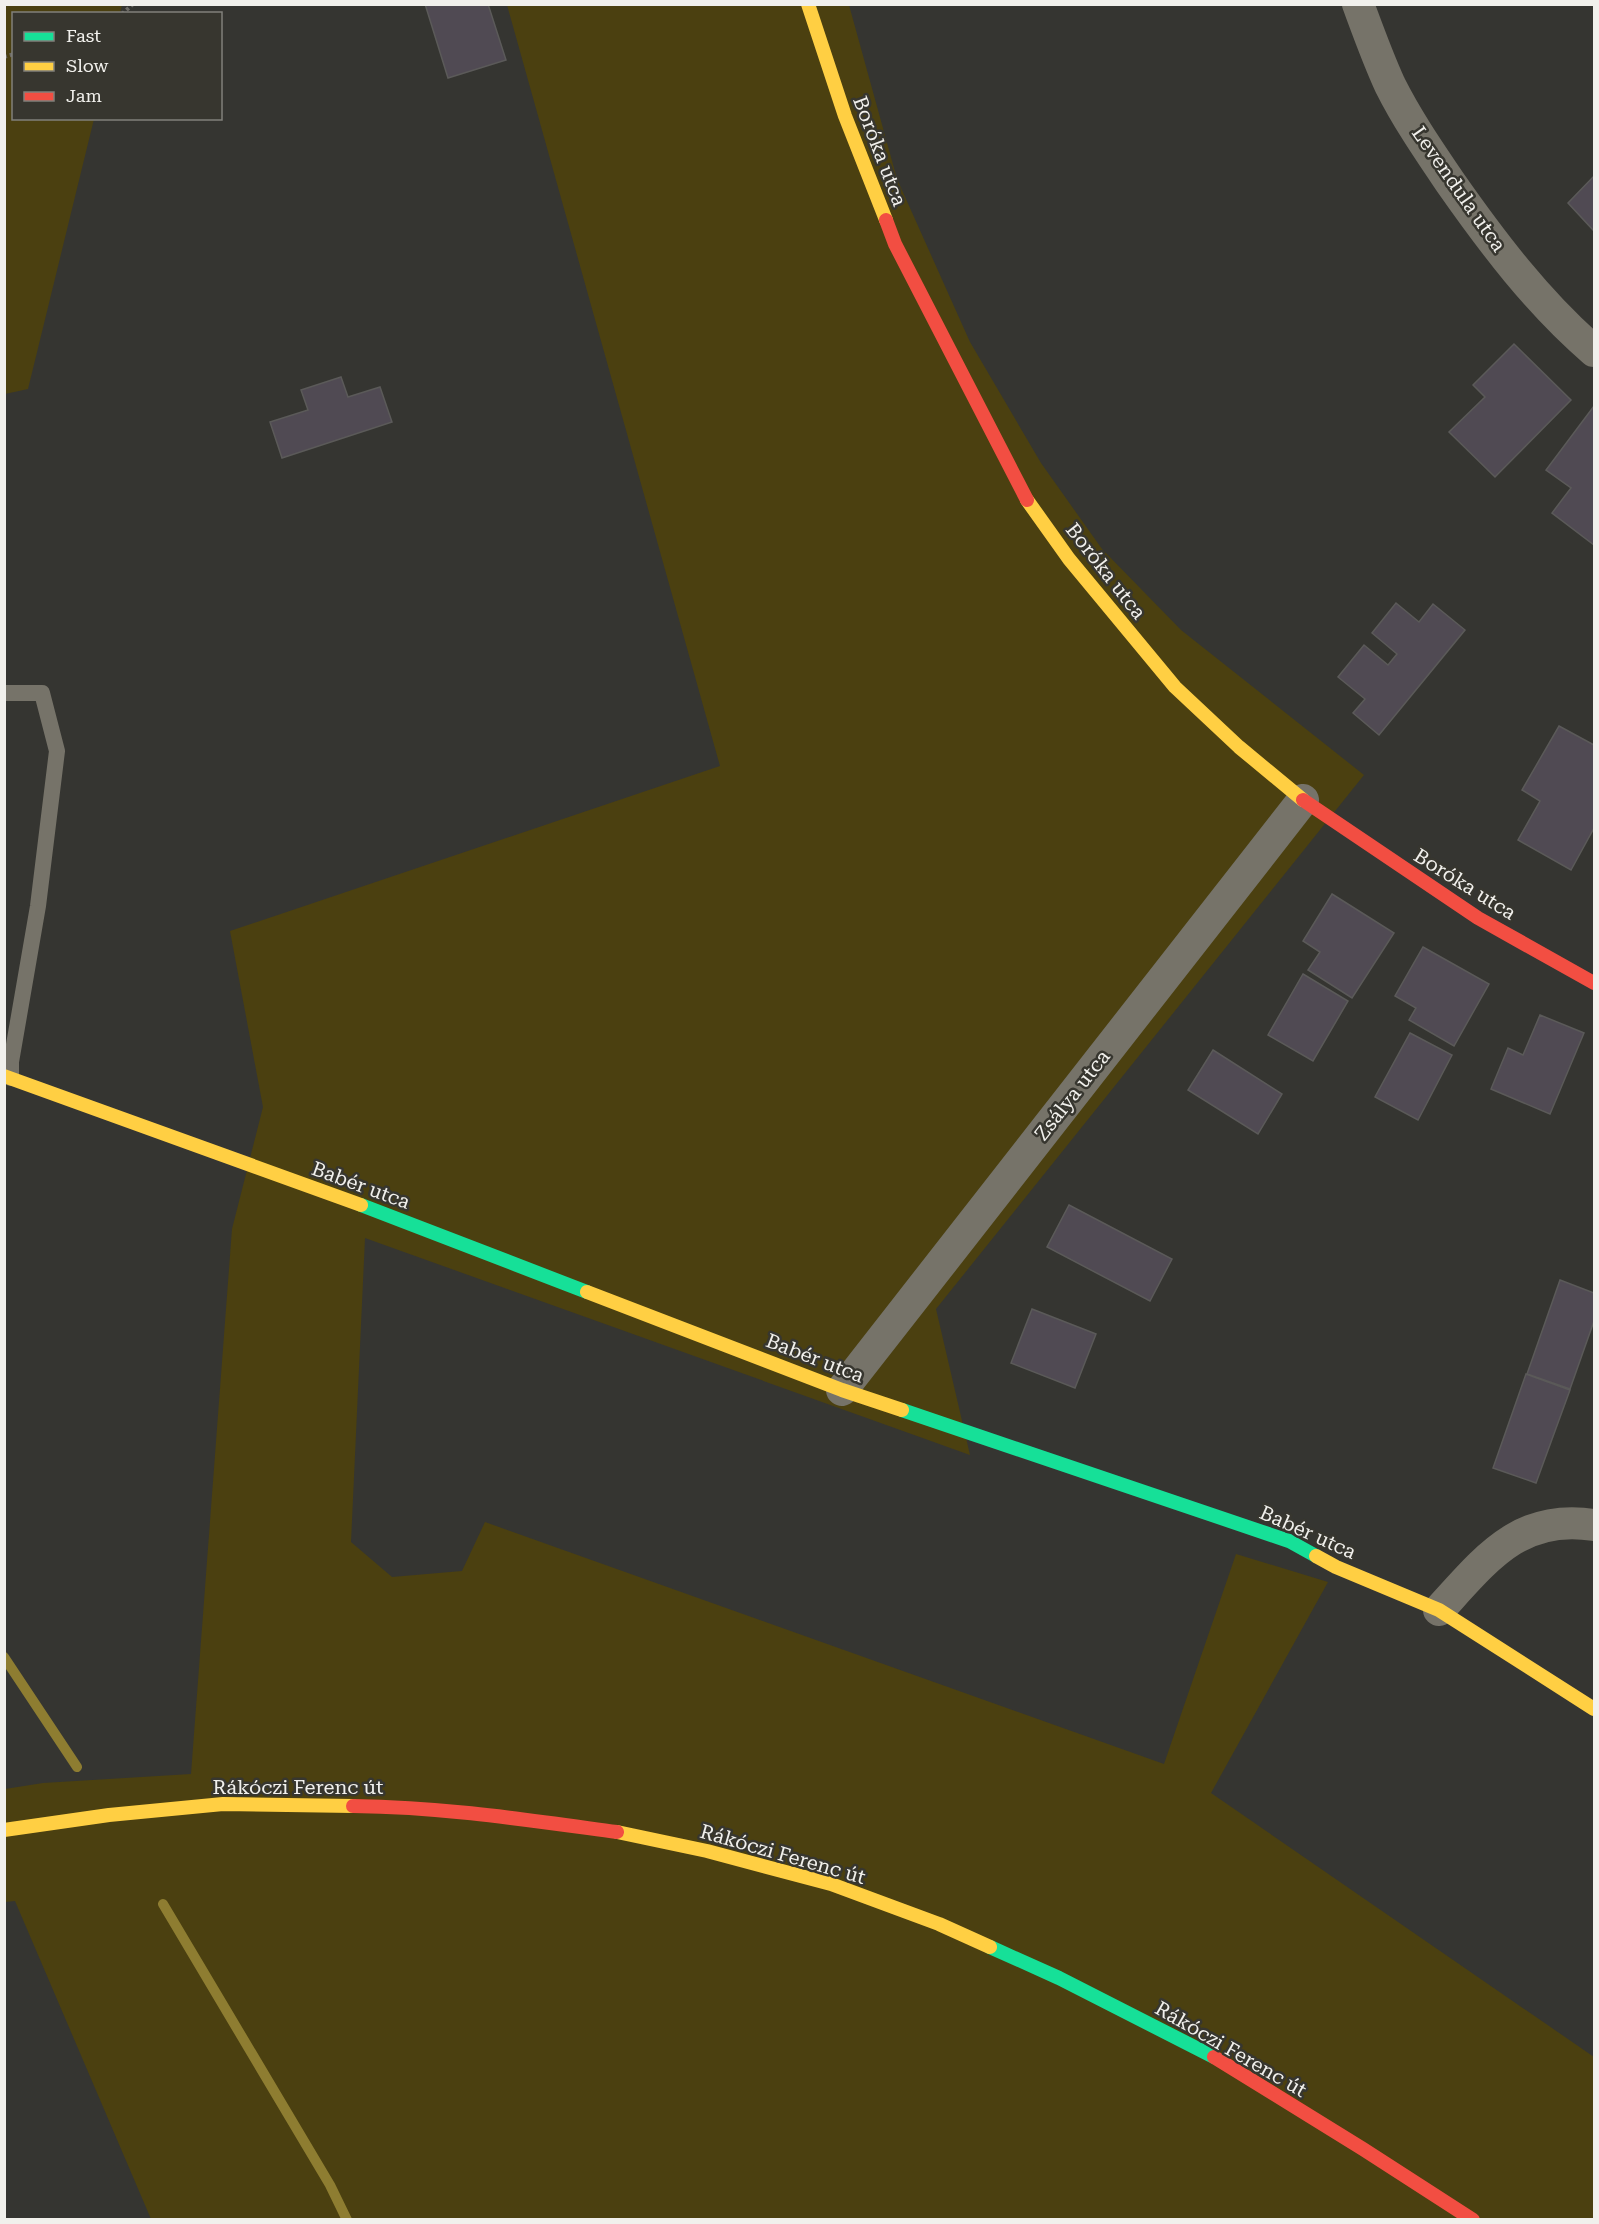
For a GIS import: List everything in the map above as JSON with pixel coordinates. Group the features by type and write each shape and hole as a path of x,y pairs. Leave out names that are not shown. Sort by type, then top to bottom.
{"street":[{"name":"Boróka utca","path":"808,4 845,116 895,244 1020,491 1069,559 1175,687 1239,747 1303,800 1478,918 1594,982"},
{"name":"Levendula utca","path":"1358,4 1390,85 1443,172 1520,276 1594,351"},
{"name":"Zsálya utca","path":"842,1390 1303,800"},
{"name":"Babér utca","path":"8,1077 390,1216 842,1390 1289,1541 1336,1567 1439,1610 1594,1709"},
{"path":"1439,1610 1488,1556 1508,1541 1553,1524 1594,1525"},
{"name":"Rákóczi Ferenc út","path":"4,1830 109,1815 223,1804 414,1807 524,1819 621,1833 707,1851 831,1884 939,1924 1059,1978 1202,2050 1473,2220"}],"lane":[{"path":"4,693 42,693 57,751 38,906 8,1077"}],"shaded area":[{"path":"4,5 122,5 120,12 12,12 12,120 94,120 28,389 5,394"},
{"path":"507,5 849,5 897,179 970,342 1041,463 1102,549 1181,630 1364,775 936,1309 970,1455 365,1238 351,1542 392,1577 462,1571 485,1522 1164,1764 1236,1554 1328,1582 1211,1793 1594,2057 1594,2219 151,2219 15,1901 5,1902 5,1789 43,1783 191,1774 232,1229 263,1107 230,931 720,766"}],"building":[{"path":"425,4 488,4 506,60 448,78"},
{"path":"1594,176 1594,231 1568,203"},
{"path":"1514,344 1571,400 1495,477 1449,432 1485,397 1473,385"},
{"path":"341,377 348,397 380,387 392,422 282,458 270,422 308,410 301,390"},
{"path":"1594,406 1594,545 1552,513 1571,488 1546,470"},
{"path":"1396,603 1419,622 1433,604 1465,630 1379,735 1353,713 1365,699 1338,677 1364,645 1388,665 1397,654 1372,633"},
{"path":"1559,726 1594,745 1594,828 1571,870 1518,840 1540,801 1522,790"},
{"path":"1332,894 1394,933 1352,998 1308,970 1320,952 1303,941"},
{"path":"1423,947 1489,984 1454,1046 1409,1020 1416,1008 1395,996"},
{"path":"1303,974 1348,1001 1313,1061 1268,1035"},
{"path":"1540,1015 1584,1033 1550,1114 1491,1089 1508,1048 1523,1055"},
{"path":"1410,1033 1452,1055 1418,1120 1375,1097"},
{"path":"1213,1050 1282,1094 1258,1134 1188,1090"},
{"path":"1069,1205 1172,1259 1150,1301 1047,1247"},
{"path":"1560,1280 1594,1293 1594,1321 1570,1389 1527,1374"},
{"path":"1032,1309 1096,1334 1075,1388 1011,1363"},
{"path":"1526,1374 1570,1390 1536,1483 1493,1468"}],"waterway":[{"path":"4,1657 77,1767"},
{"path":"163,1904 330,2185 347,2220"}],"traffic: fast":[{"path":"361,1205 587,1292"},
{"path":"902,1410 1289,1541 1316,1556"},
{"path":"990,1947 1059,1978 1214,2057"}],"traffic: slow":[{"path":"808,4 845,116 886,220"},
{"path":"1027,500 1069,559 1175,687 1239,747 1303,800"},
{"path":"4,1076 361,1205"},
{"path":"587,1292 842,1390 902,1410"},
{"path":"1316,1556 1336,1567 1439,1610 1594,1709"},
{"path":"4,1830 109,1815 223,1804 353,1806"},
{"path":"617,1832 707,1851 831,1884 939,1924 990,1947"}],"traffic: jam":[{"path":"886,220 895,244 1027,500"},
{"path":"1303,800 1478,918 1594,983"},
{"path":"353,1806 453,1812 617,1832"},
{"path":"1214,2057 1473,2220"}]}
